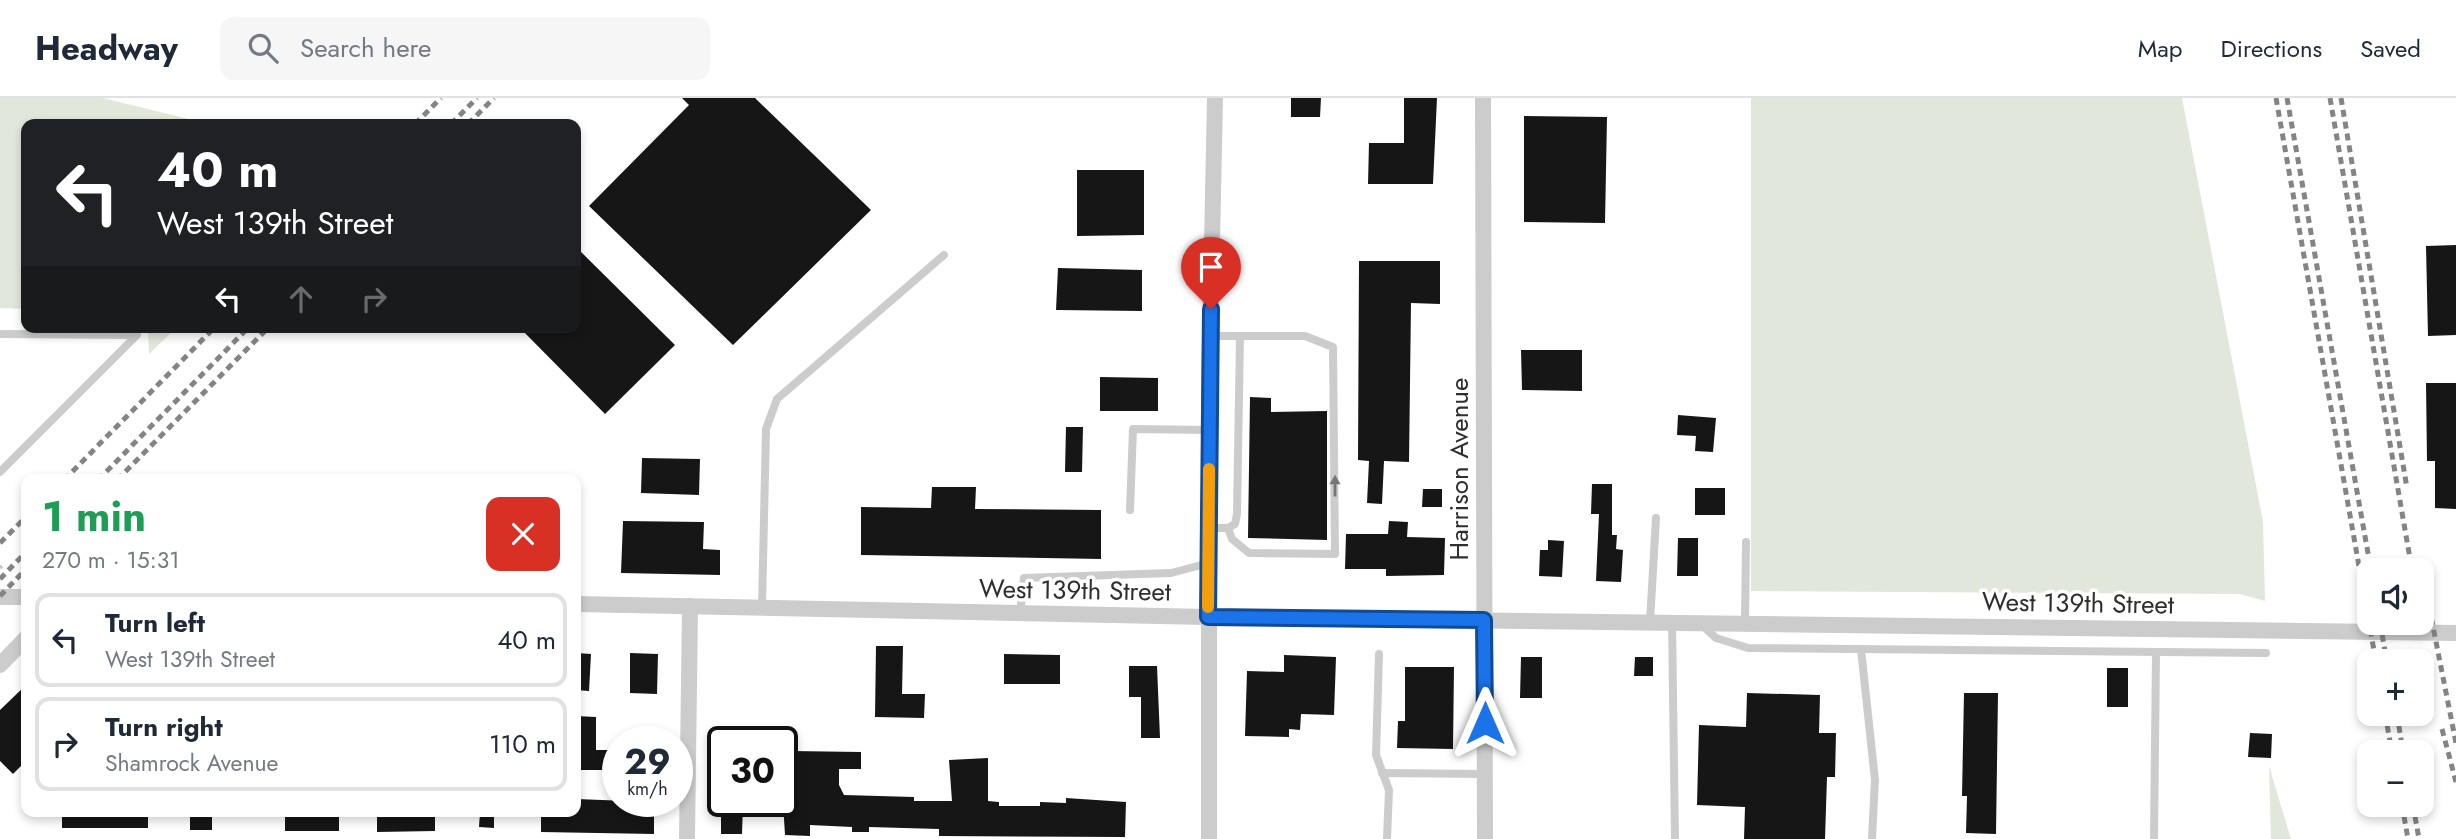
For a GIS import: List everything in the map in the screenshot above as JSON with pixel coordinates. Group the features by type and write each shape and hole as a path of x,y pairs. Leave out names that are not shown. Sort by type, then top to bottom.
{"street":[{"path":"1209,839 1209,387 1215,98"},
{"name":"Harrison Avenue","path":"1483,98 1485,839"},
{"path":"0,597 21,597"},
{"name":"West 139th Street","path":"581,604 1208,617 2456,632"},
{"path":"687,839 690,606"},
{"path":"0,664 21,643"}],"lane":[{"path":"762,607 766,429 777,399 944,255"},
{"path":"0,334 137,335 0,472"},
{"path":"1210,336 1305,336 1326,342 1335,353 1335,554 1249,553 1233,540 1228,528"},
{"path":"1209,528 1228,528 1235,524 1237,514 1240,336"},
{"path":"1130,510 1133,429 1209,430"},
{"path":"1650,622 1656,518"},
{"path":"1745,622 1746,542"},
{"path":"1020,613 1024,578 1171,573 1209,563"},
{"path":"1672,621 1675,839"},
{"name":"West 139th Street","path":"1699,622 1716,638 1748,648 2266,653"},
{"path":"1861,649 1875,780 1872,839"},
{"path":"2154,839 2156,653"},
{"path":"1379,654 1376,755 1389,790 1387,839"},
{"path":"1382,773 1485,774"}],"shaded area":[{"path":"0,98 103,98 189,119 21,119 21,309 0,308"},
{"path":"1751,98 2182,98 2263,522 2265,601 2240,594 1751,591"},
{"path":"148,333 171,333 149,354"},
{"path":"2269,766 2291,839 2271,839"}],"building":[{"path":"682,98 755,98 871,210 733,345 589,206 689,105"},
{"path":"1291,98 1321,98 1320,117 1291,117"},
{"path":"1404,98 1437,98 1433,184 1368,184 1369,143 1404,143"},
{"path":"1524,116 1607,117 1605,223 1524,222"},
{"path":"1077,170 1144,170 1144,235 1077,236"},
{"path":"2456,245 2456,335 2428,336 2426,246"},
{"path":"581,252 675,345 605,414 525,333 581,333"},
{"path":"1359,261 1440,261 1440,304 1411,303 1409,462 1384,461 1382,504 1367,503 1369,461 1358,460"},
{"path":"1058,268 1142,270 1142,311 1056,310"},
{"path":"1521,350 1582,350 1582,391 1522,390"},
{"path":"1100,377 1158,378 1158,411 1100,411"},
{"path":"2426,383 2456,383 2456,509 2435,508 2435,461 2427,461"},
{"path":"1250,397 1271,398 1271,412 1327,411 1327,540 1248,538"},
{"path":"1678,415 1716,418 1713,452 1695,451 1696,436 1677,435"},
{"path":"1066,427 1083,427 1082,472 1065,472"},
{"path":"642,458 700,459 699,495 641,493"},
{"path":"1592,484 1612,484 1612,535 1617,535 1616,549 1623,550 1621,582 1596,581 1599,514 1591,514"},
{"path":"932,487 976,487 975,509 1101,510 1101,559 861,555 861,507 931,508"},
{"path":"1695,488 1725,488 1725,515 1695,515"},
{"path":"1423,489 1442,489 1442,507 1422,507"},
{"path":"623,521 704,522 703,549 720,550 720,575 621,573"},
{"path":"1389,521 1408,522 1407,537 1445,538 1444,575 1386,576 1386,569 1345,569 1346,534 1388,534"},
{"path":"1678,538 1698,538 1698,576 1677,576"},
{"path":"1548,540 1564,541 1562,577 1539,576 1540,550 1548,550"},
{"path":"876,646 903,646 902,694 925,694 924,718 875,717"},
{"path":"581,653 591,654 589,691 581,690"},
{"path":"630,653 658,654 657,694 630,693"},
{"path":"1004,654 1060,655 1060,684 1004,684"},
{"path":"1284,655 1336,657 1334,715 1301,714 1300,730 1289,729 1289,737 1245,736 1247,671 1284,672"},
{"path":"1521,657 1542,657 1542,698 1520,698"},
{"path":"1635,657 1653,657 1653,676 1634,676"},
{"path":"1129,666 1157,666 1160,738 1141,738 1141,697 1129,697"},
{"path":"1405,667 1454,667 1453,749 1397,748 1398,721 1405,721"},
{"path":"2107,668 2128,668 2128,707 2107,707"},
{"path":"21,690 21,766 13,774 0,761 0,710"},
{"path":"1747,693 1820,695 1819,733 1836,733 1835,777 1827,777 1825,839 1744,839 1745,807 1697,805 1699,725 1746,727"},
{"path":"1964,693 1998,693 1996,834 1966,833 1967,796 1962,796"},
{"path":"581,716 596,717 596,750 602,750 602,770 581,770"},
{"path":"2250,733 2272,734 2271,758 2248,757"},
{"path":"798,751 861,752 861,769 839,769 839,785 844,795 914,797 914,801 952,801 949,760 988,758 988,801 999,802 999,806 1040,806 1040,802 1066,803 1066,798 1126,802 1125,837 939,836 939,829 869,827 869,832 852,832 852,827 810,825 810,836 785,835 784,817 798,817"},
{"path":"581,799 602,800 602,817 654,817 654,834 541,832 541,817 581,817"},
{"path":"62,817 148,817 148,828 62,828"},
{"path":"190,817 212,817 212,830 190,830"},
{"path":"285,817 339,817 339,831 285,831"},
{"path":"377,817 435,817 435,831 377,832"},
{"path":"480,817 494,817 494,828 479,827"},
{"path":"721,817 743,817 742,834 721,834"}],"railway":[{"path":"420,119 441,98"},
{"path":"456,119 477,98"},
{"path":"473,119 494,98"},
{"path":"2276,98 2374,649"},
{"path":"2287,98 2369,558"},
{"path":"2330,98 2410,558"},
{"path":"2341,98 2407,488"},
{"path":"70,474 209,333"},
{"path":"104,474 243,333"},
{"path":"123,474 263,333"},
{"path":"0,543 21,522"},
{"path":"0,579 21,557"},
{"path":"0,596 21,574"},
{"path":"2434,632 2456,743"},
{"path":"2382,635 2385,649"},
{"path":"2387,726 2390,740"},
{"path":"2399,726 2401,740"},
{"path":"2442,729 2456,782"},
{"path":"2404,817 2408,839"},
{"path":"2415,817 2419,839"}],"slow traffic":[{"path":"1208,607 1209,469"}],"route":[{"path":"1211,309 1208,617 1484,620 1485,723"}]}
